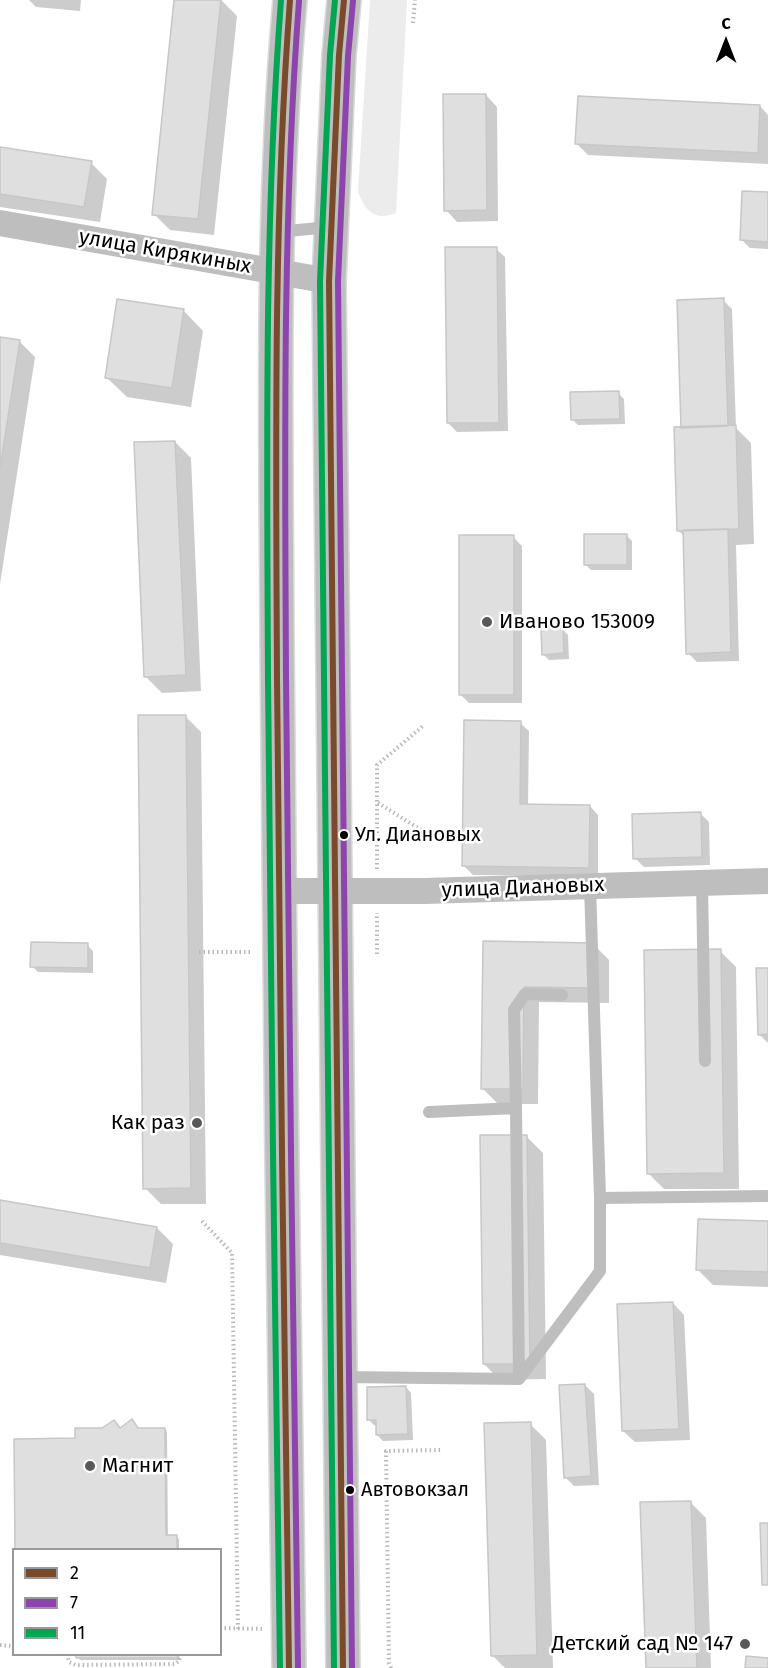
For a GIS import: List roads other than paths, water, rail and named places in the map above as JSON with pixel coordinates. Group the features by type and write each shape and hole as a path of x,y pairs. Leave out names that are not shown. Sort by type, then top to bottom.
{"highway":[{"path":"289,1668 278,891 275,272 285,52 290,0"},
{"path":"343,1668 329,281 339,55 344,0"}],"street":[{"name":"улица Кирякиных","path":"0,223 329,281"},
{"name":"улица Диановых","path":"278,891 334,892 768,881"}],"lane":[{"path":"277,232 332,226"},
{"path":"702,883 705,1061"},
{"path":"519,1379 600,1271 600,1198 590,886"},
{"path":"519,1379 514,1010 525,994 562,995"},
{"path":"429,1112 516,1108"},
{"path":"600,1198 768,1196"},
{"path":"340,1377 519,1379"}],"place":[{"name":"Иваново 153009","path":"487,622"},
{"name":"Ул. Диановых","path":"344,835"},
{"name":"Как раз","path":"197,1123"},
{"name":"Магнит","path":"90,1466"},
{"name":"Автовокзал","path":"350,1490"},
{"name":"Детский сад № 147","path":"745,1644"}]}
